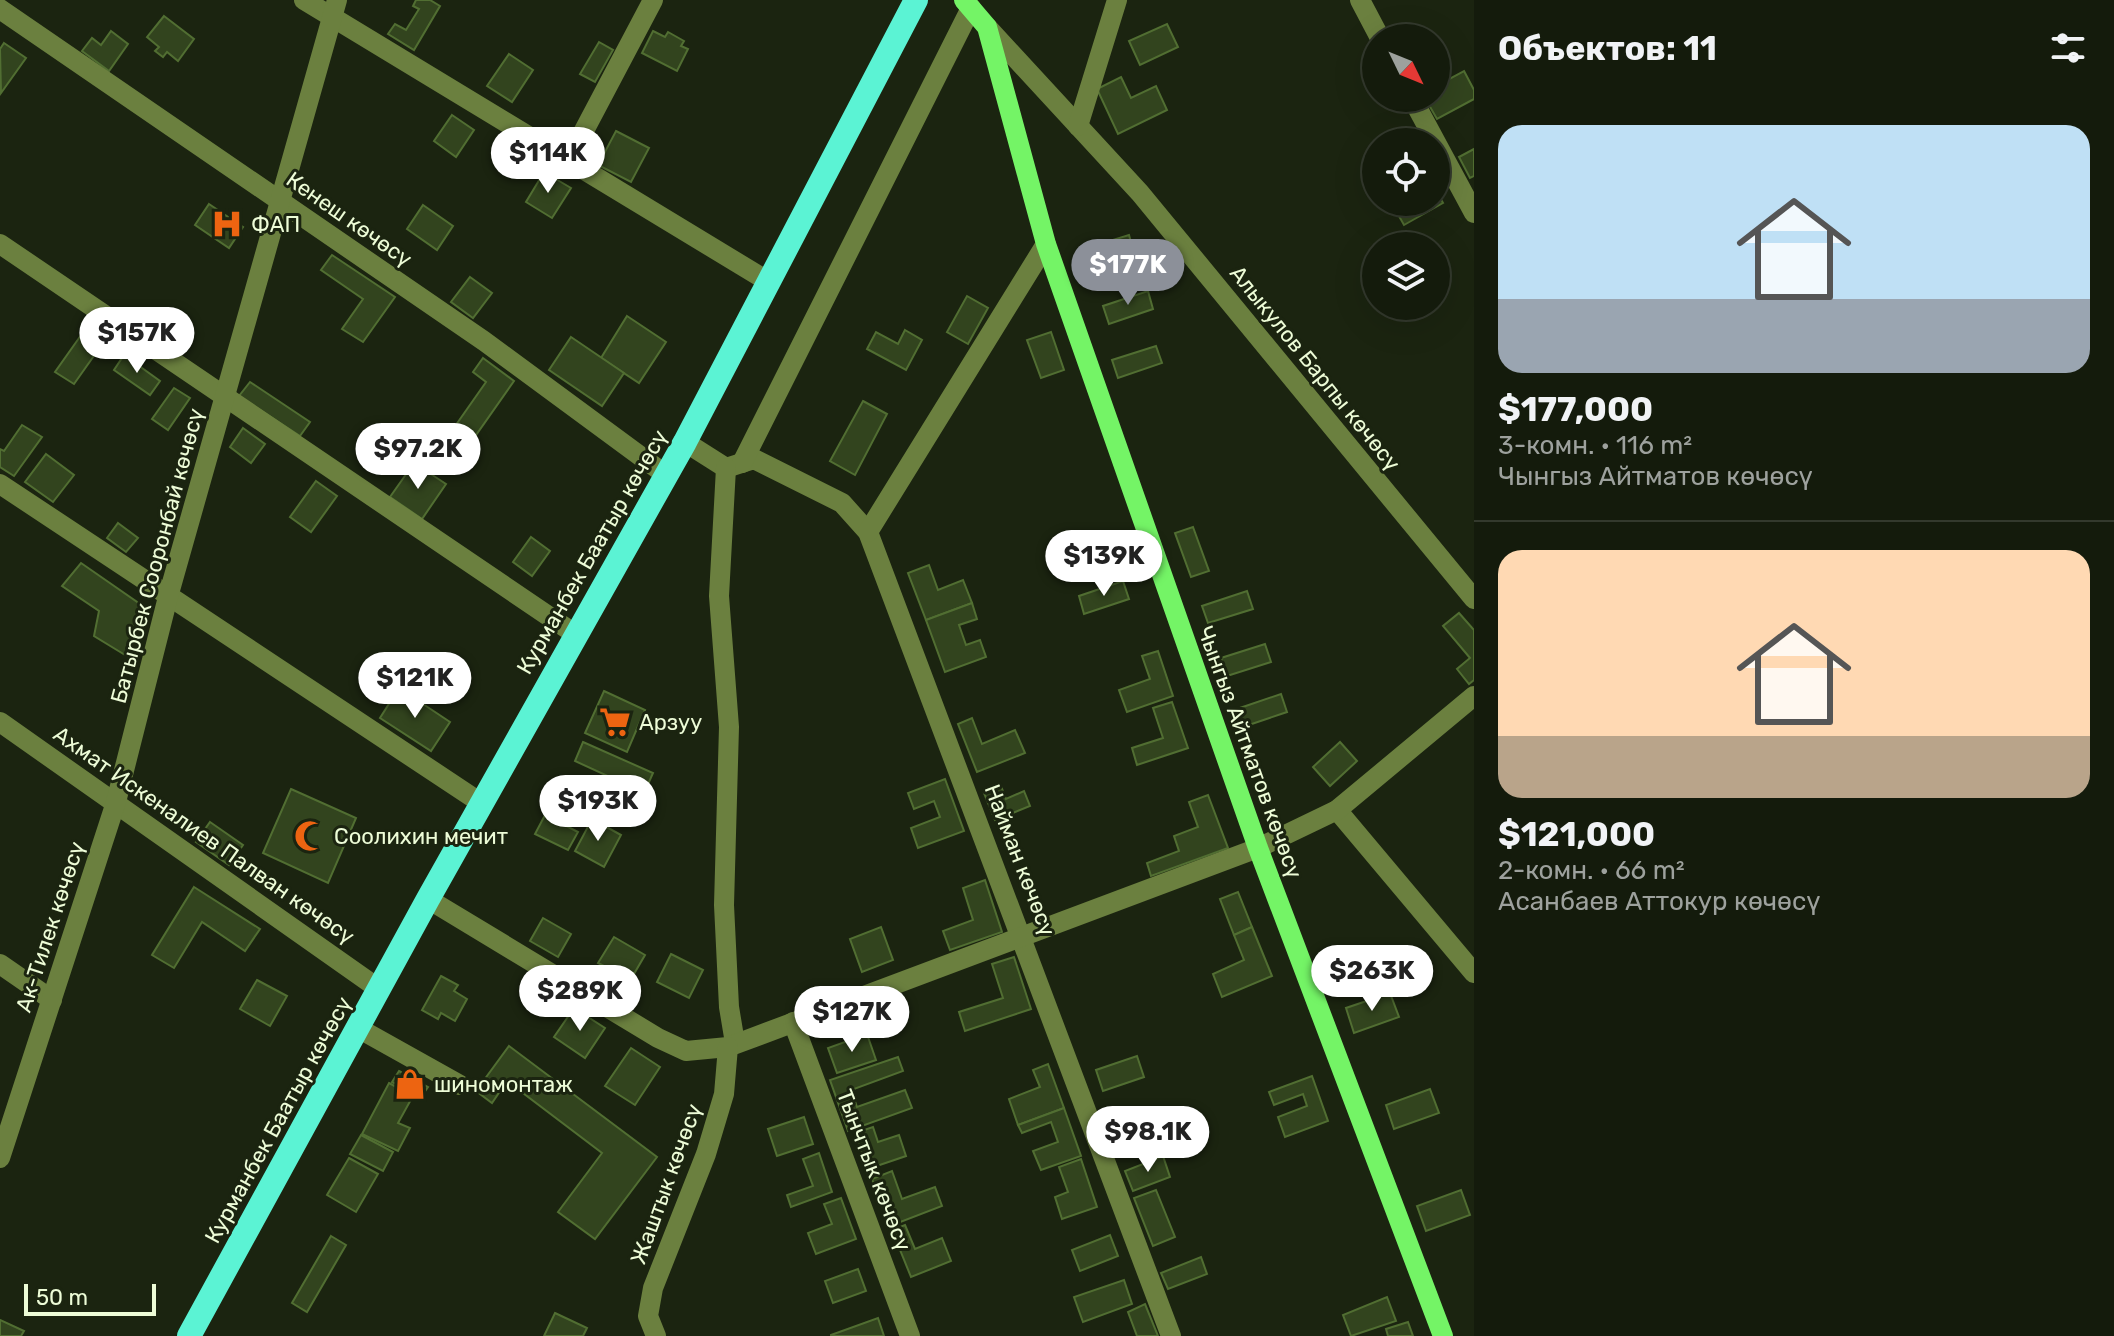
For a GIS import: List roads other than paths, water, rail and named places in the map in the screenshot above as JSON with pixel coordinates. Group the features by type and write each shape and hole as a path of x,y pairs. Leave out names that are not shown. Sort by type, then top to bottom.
{"highway":[{"name":"Курманбек Баатыр көчөсү","path":"189,1336 481,803 685,442 916,0"}],"main road":[{"name":"Чынгыз Айтматов көчөсү","path":"968,4 987,27 1046,244 1258,848 1443,1336"}],"street":[{"path":"304,0 335,9 568,161 769,282"},
{"path":"1078,126 1117,0"},
{"path":"1360,0 1373,24"},
{"path":"568,161 649,1"},
{"path":"741,463 968,4"},
{"name":"Кенеш көчөсү","path":"0,9 484,341 666,475"},
{"name":"Батырбек Сооронбай көчөсү","path":"116,802 168,597 335,9"},
{"name":"Алыкулов Барпы көчөсү","path":"987,27 1140,193 1474,599"},
{"path":"1420,112 1474,213"},
{"path":"0,244 575,634"},
{"path":"868,532 1046,244"},
{"name":"Найман көчөсү","path":"685,442 842,503 868,532 1171,1336"},
{"name":"Жаштык көчөсү","path":"656,1336 648,1316 653,1288 706,1154 724,1094 731,1045 724,905 729,727 719,596 741,463"},
{"path":"0,484 481,803"},
{"path":"428,899 658,1038 686,1051 731,1045 1258,848 1337,810 1474,696"},
{"name":"Ахмат Искеналиев Палван көчөсү","path":"0,722 379,989"},
{"name":"Ак-Тилек көчөсү","path":"0,1158 116,802"},
{"path":"1337,810 1474,973"},
{"path":"0,964 52,1000"},
{"name":"Тынчтык көчөсү","path":"793,1022 910,1336"},
{"path":"358,1028 460,1085"}],"place":[{"name":"ФАП","path":"227,224"},
{"name":"Арзуу","path":"615,722"},
{"name":"Соолихин мечит","path":"310,836"},
{"name":"шиномонтаж","path":"410,1084"}]}
